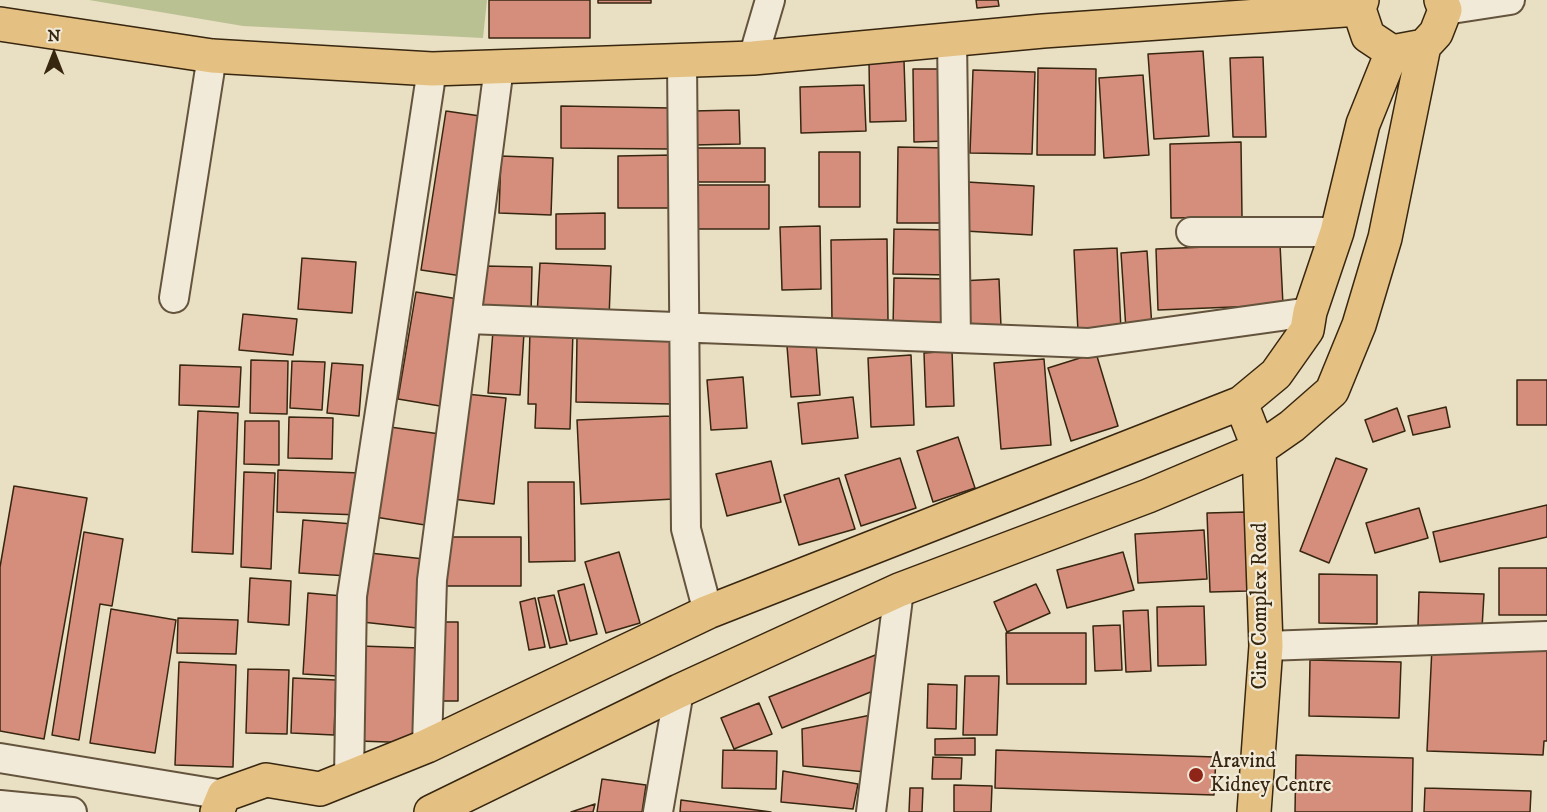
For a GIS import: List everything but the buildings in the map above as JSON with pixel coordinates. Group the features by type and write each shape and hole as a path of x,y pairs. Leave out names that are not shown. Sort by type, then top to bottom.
{"main road":[{"path":"0,24 212,56 432,69 753,57 1361,4 1368,36 1392,52 1424,46"},
{"path":"430,812 679,691 899,590 1148,496 1259,449 1332,391 1359,325 1385,237 1424,46 1436,33 1443,5"},
{"path":"221,804 266,780 331,793 708,612 1241,403 1276,374 1307,330 1310,312 1337,232 1364,124 1392,52"},
{"name":"Cine Complex Road","path":"1241,403 1259,449 1266,646 1254,812"}],"street":[{"path":"753,57 770,0"},
{"path":"1443,5 1510,0"},
{"path":"952,39 956,338"},
{"path":"174,298 212,56"},
{"path":"682,60 686,529 708,612"},
{"path":"427,746 432,580 468,319 499,67"},
{"path":"331,793 352,596 432,69"},
{"path":"1191,232 1337,232"},
{"path":"468,319 1088,343 1310,312"},
{"path":"871,812 899,590"},
{"path":"1266,646 1547,636"},
{"path":"658,812 679,691"},
{"path":"0,758 221,804"},
{"path":"0,805 72,812"}],"green space":[{"path":"89,0 487,0 483,38 243,26"}],"place":[{"name":"Aravind Kidney Centre","path":"1196,775"}]}
